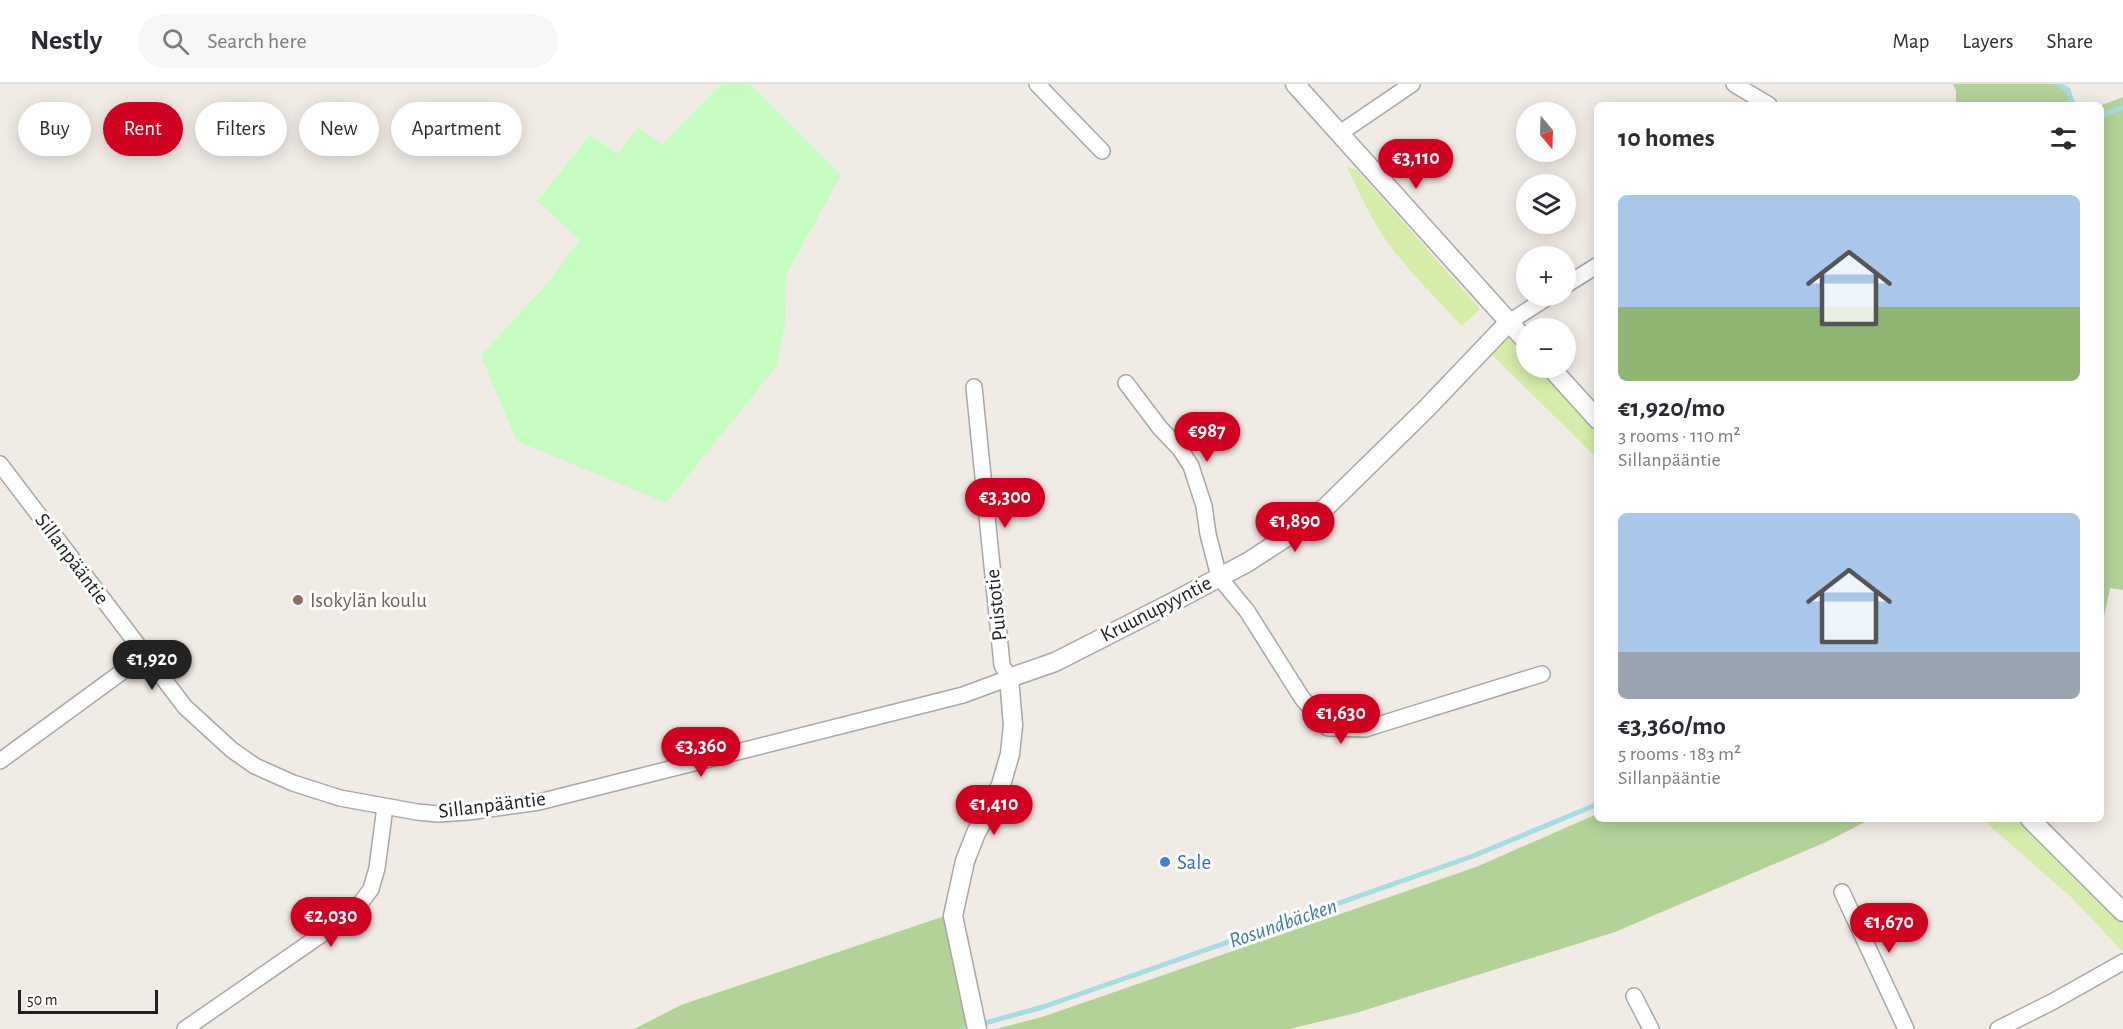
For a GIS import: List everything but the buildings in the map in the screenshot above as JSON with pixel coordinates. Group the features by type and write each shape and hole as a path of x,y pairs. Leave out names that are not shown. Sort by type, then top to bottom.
{"street":[{"path":"1295,84 1516,330"},
{"path":"1340,133 1412,84"},
{"path":"1734,84 1764,102"},
{"path":"1044,86 1102,151"},
{"path":"1576,279 1594,268"},
{"path":"1509,322 1534,306"},
{"name":"Kruunupyyntie","path":"1009,678 1055,662 1248,562 1292,534 1326,507 1426,409 1509,322"},
{"path":"1560,378 1594,416"},
{"path":"1126,383 1160,428 1180,449 1191,466 1204,506 1208,534 1220,577 1247,611 1302,698 1328,728 1365,729 1542,674"},
{"name":"Puistotie","path":"974,387 1002,664 1009,678"},
{"name":"Sillanpääntie","path":"0,464 185,707 232,750 255,766 303,786 340,798 438,814 487,810 539,802 963,695 1009,678"},
{"path":"0,761 145,655"},
{"path":"977,1029 953,916 965,861 976,833 1001,784 1010,754 1013,725 1009,678"},
{"path":"185,1029 354,912 371,889 377,868 385,807"},
{"path":"2033,822 2123,912"},
{"path":"1842,892 1906,1029"},
{"path":"2003,1028 2123,962"},
{"path":"1634,996 1651,1029"}],"green space":[{"path":"722,84 750,84 841,175 786,275 785,325 776,367 666,503 517,441 481,356 545,286 580,240 537,201 590,135 618,154 638,127 662,145"},
{"path":"1953,84 2058,84 2068,90 2073,102 1956,102 1956,91"},
{"path":"2123,97 2123,590 2110,588 2104,616 2104,104"},
{"path":"1347,167 1357,170 1480,309 1462,326 1390,246 1372,218"},
{"path":"1509,337 1516,345 1516,378 1546,378 1594,431 1594,455 1491,354"},
{"path":"1594,815 1594,822 1865,822 1826,842 1615,932 1356,1013 1289,1029 995,1029 1042,1017 1476,867"},
{"path":"1985,822 2022,822 2123,922 2123,952 2072,898"},
{"path":"945,916 967,1029 634,1029 681,1005"}],"waterway":[{"path":"2058,84 2068,90 2072,102"},
{"name":"Rosundbäcken","path":"2104,114 2123,107"},
{"name":"Rosundbäcken","path":"963,1029 1043,1007 1473,856 1594,806"}],"place":[{"name":"Isokylän koulu","path":"298,600"},
{"name":"Sale","path":"1165,862"}]}
